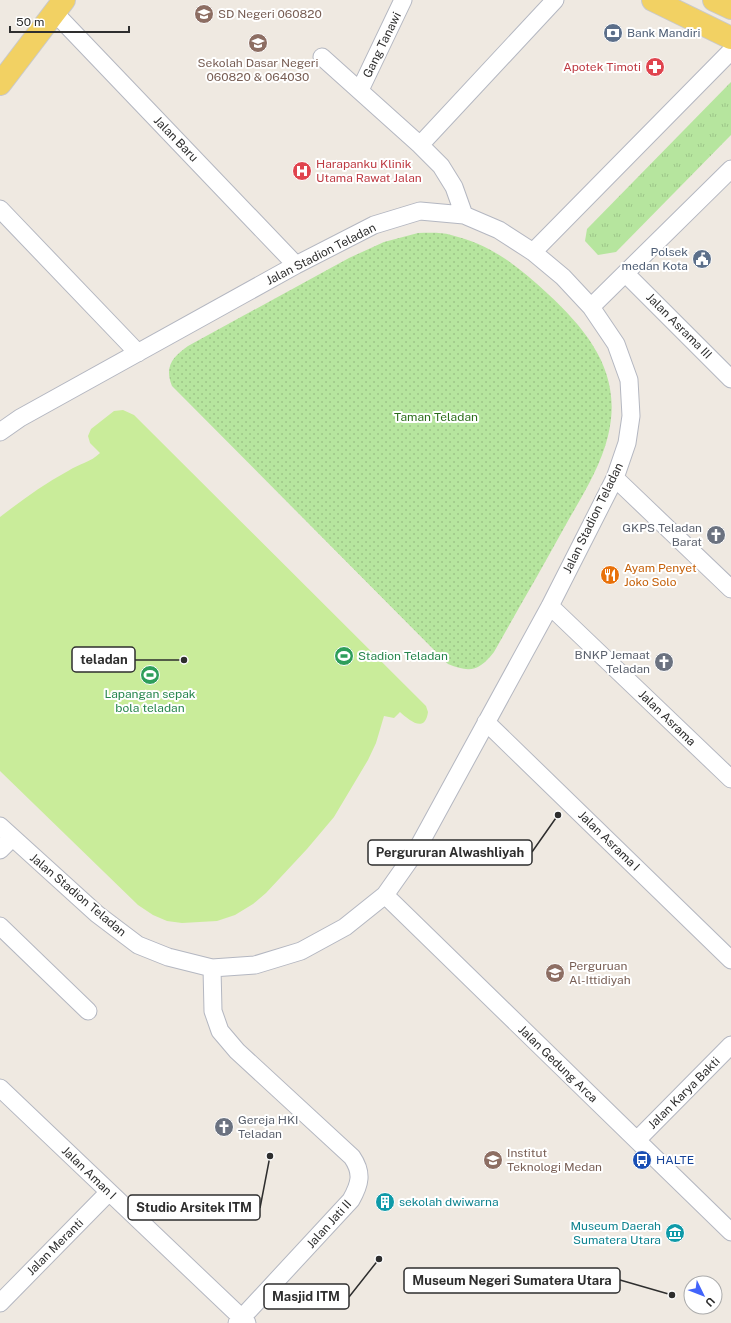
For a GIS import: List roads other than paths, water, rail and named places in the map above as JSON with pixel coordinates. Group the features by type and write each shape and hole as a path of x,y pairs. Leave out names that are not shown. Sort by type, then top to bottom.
{"main road":[{"path":"653,0 731,38"},
{"path":"4,74 59,7"}],"street":[{"name":"Gang Tanawi","path":"360,90 403,0"},
{"path":"420,145 555,0"},
{"name":"Jalan Baru","path":"59,7 296,265"},
{"path":"533,252 731,51"},
{"path":"322,57 360,90 441,166 454,187 464,215"},
{"path":"591,307 731,170"},
{"path":"0,208 138,353"},
{"name":"Jalan Stadion Teladan","path":"0,432 20,418 296,265 374,225 420,211 464,215 498,230 533,252 563,277 591,307 616,344 629,380 631,416 627,443 615,478 550,606 416,851 385,895 345,927 301,951 255,965 212,968 168,957 138,945 97,914 6,832"},
{"name":"Jalan Asrama III","path":"626,274 731,379"},
{"path":"615,478 731,589"},
{"name":"Jalan Asrama","path":"550,606 731,779"},
{"name":"Jalan Asrama I","path":"486,722 731,960"},
{"path":"0,850 6,832"},
{"name":"Jalan Gedung Arca","path":"385,895 731,1232"},
{"path":"0,926 88,1011"},
{"name":"Jalan Jati II","path":"212,968 213,1011 220,1031 237,1051 352,1157 360,1174 358,1185 351,1200 242,1321"},
{"name":"Jalan Karya Bakti","path":"637,1140 731,1045"},
{"name":"Jalan Aman I","path":"0,1088 242,1321"},
{"name":"Jalan Meranti","path":"0,1303 109,1192"}],"place":[{"name":"SD Negeri 060820","path":"204,14"},
{"name":"Bank Mandiri","path":"613,33"},
{"name":"Sekolah Dasar Negeri 060820 & 064030","path":"258,43"},
{"name":"Apotek Timoti","path":"655,67"},
{"name":"Harapanku Klinik Utama Rawat Jalan","path":"302,171"},
{"name":"Polsek medan Kota","path":"702,259"},
{"name":"GKPS Teladan Barat","path":"716,535"},
{"name":"Ayam Penyet Joko Solo","path":"610,575"},
{"name":"Stadion Teladan","path":"344,656"},
{"name":"teladan","path":"184,660"},
{"name":"BNKP Jemaat Teladan","path":"664,662"},
{"name":"Lapangan sepak bola teladan","path":"150,675"},
{"name":"Pergururan Alwashliyah","path":"558,815"},
{"name":"Perguruan Al-Ittidiyah","path":"555,973"},
{"name":"Gereja HKI Teladan","path":"224,1127"},
{"name":"Studio Arsitek ITM","path":"270,1156"},
{"name":"Institut Teknologi Medan","path":"493,1160"},
{"name":"HALTE","path":"642,1160"},
{"name":"sekolah dwiwarna","path":"385,1202"},
{"name":"Museum Daerah Sumatera Utara","path":"675,1233"},
{"name":"Masjid ITM","path":"379,1259"},
{"name":"Museum Negeri Sumatera Utara","path":"672,1295"}],"park label":[{"name":"Taman Teladan","path":"436,417"}]}
